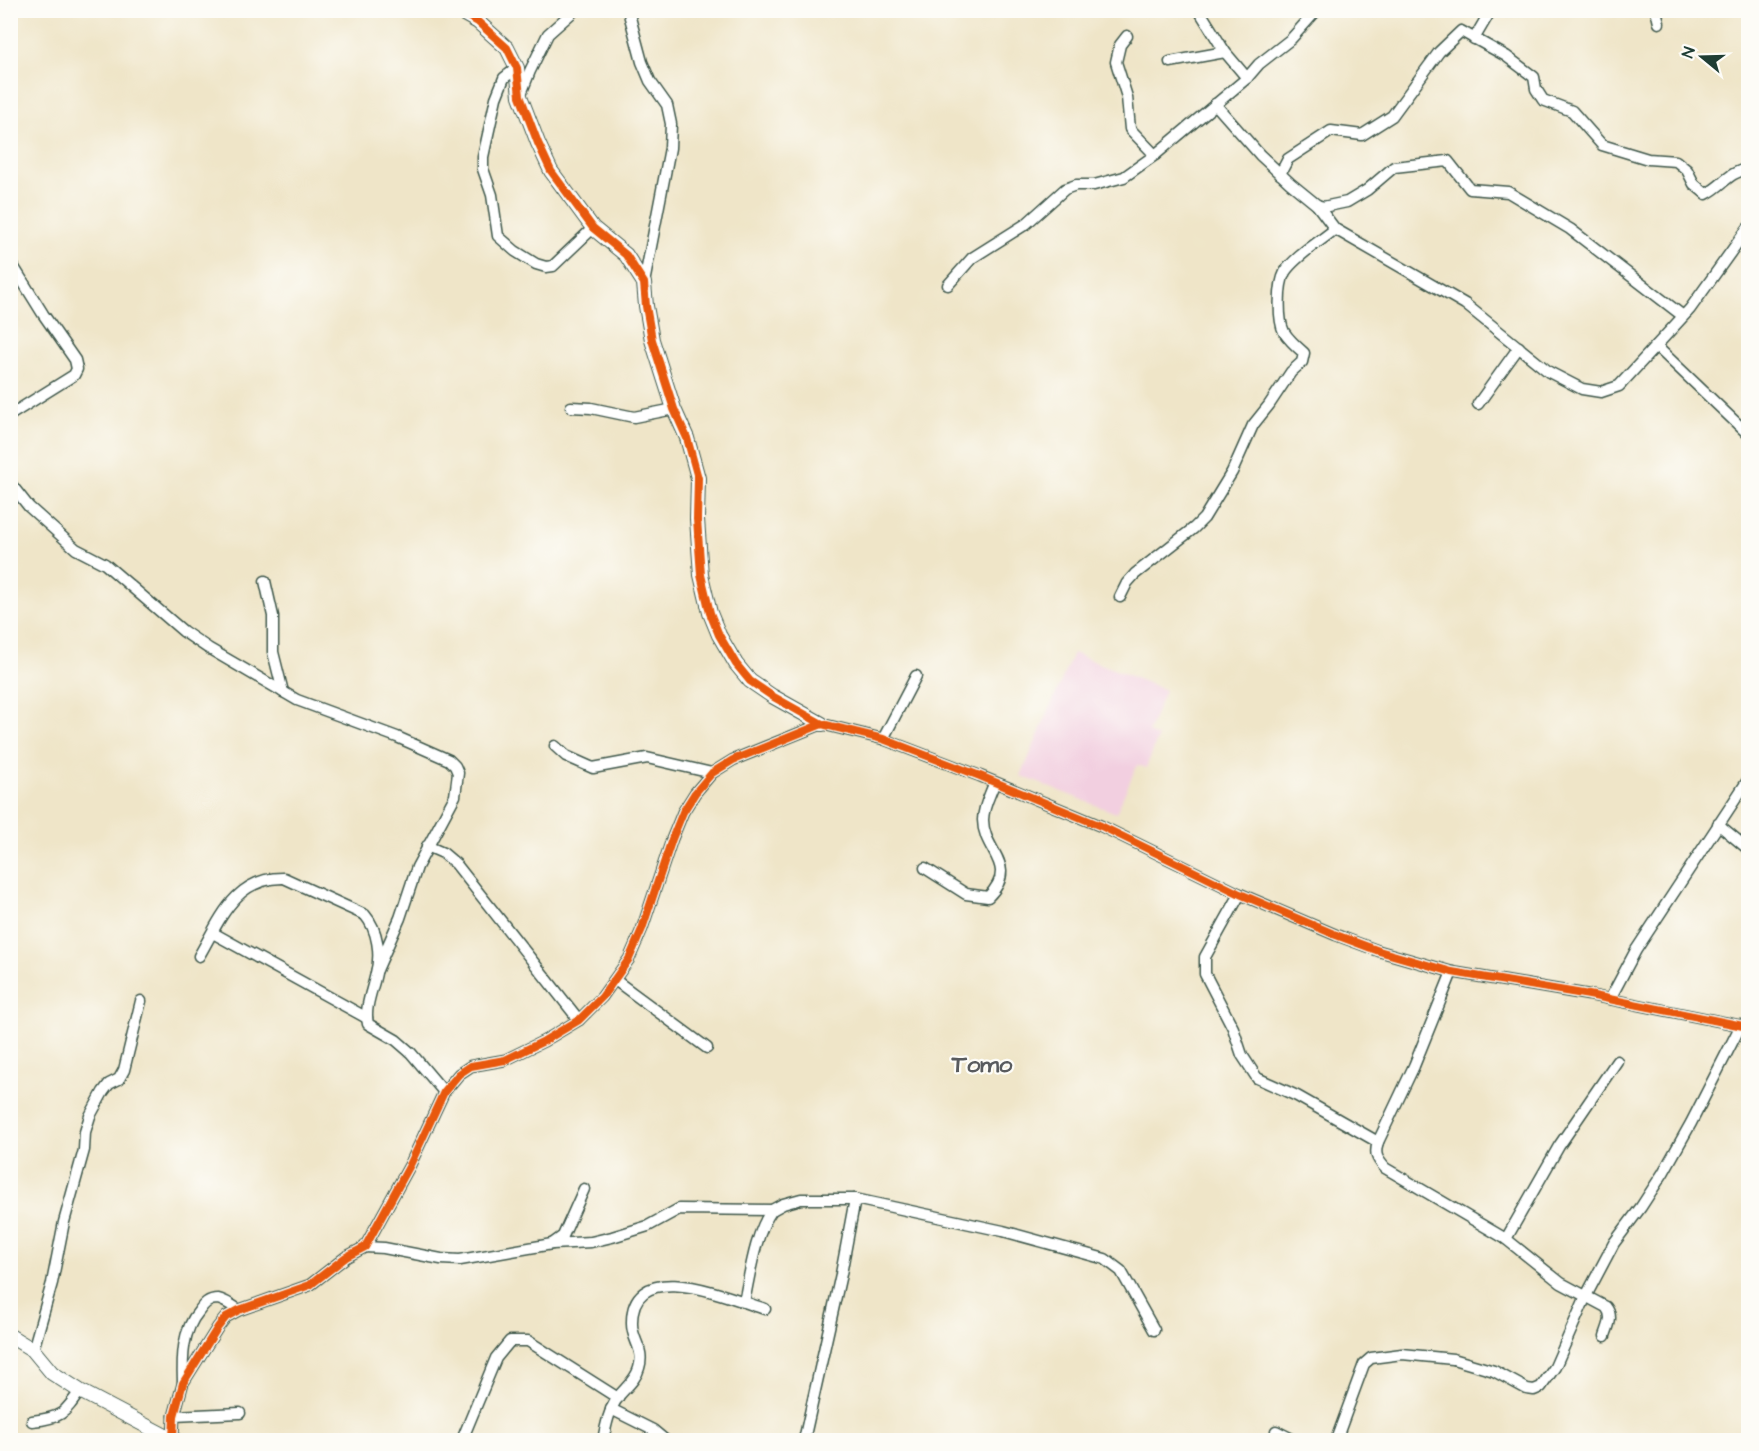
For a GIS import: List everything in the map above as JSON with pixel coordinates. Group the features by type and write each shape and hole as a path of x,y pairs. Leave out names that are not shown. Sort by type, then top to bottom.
{"street":[{"path":"457,10 478,22 507,48 517,68 520,96 551,171 592,228 626,255 644,283"},
{"path":"520,96 548,34 574,10"},
{"path":"628,10 642,62 650,81 667,105 671,124 670,148 644,283 652,340 674,409 687,438 698,478 701,575 710,613 719,635 736,664 750,681 822,724 883,739 980,776 994,784 1101,826 1240,894 1379,951 1452,972 1610,999 1745,1026 1669,1163 1641,1208 1614,1243 1586,1296 1555,1367 1540,1387 1534,1390 1527,1389 1494,1371 1453,1359 1402,1354 1371,1358 1364,1364 1336,1440"},
{"path":"1199,10 1225,52 1247,78"},
{"path":"1208,27 1210,10"},
{"path":"948,285 972,258 1026,224 1065,189 1076,185 1094,185 1124,177 1155,155 1291,39 1317,10"},
{"path":"1474,39 1491,10"},
{"path":"1656,10 1659,23"},
{"path":"1280,174 1288,159 1331,131 1362,135 1392,116 1439,52 1461,31 1506,56 1533,77 1536,89 1543,100 1572,111 1602,146 1647,159 1676,161 1687,170 1694,184 1706,194 1736,171 1749,169"},
{"path":"1127,36 1120,45 1116,62 1127,97 1130,129 1155,155"},
{"path":"1170,62 1225,52"},
{"path":"517,68 504,78 496,98 483,157 483,169 492,195 498,236 515,251 536,264 546,267 553,266 592,228"},
{"path":"1215,104 1260,155 1317,206 1335,229 1465,304 1549,372 1582,389 1601,392 1619,386 1683,316 1749,228"},
{"path":"1317,206 1347,202 1367,190 1394,167 1448,161 1470,189 1508,192 1570,229 1683,316"},
{"path":"1119,597 1135,574 1204,518 1232,472 1253,425 1291,372 1302,362 1304,353 1284,332 1282,323 1280,297 1285,273 1297,260 1335,229"},
{"path":"10,261 75,360 77,369 74,375 10,415"},
{"path":"1656,346 1749,434"},
{"path":"1478,404 1519,348"},
{"path":"571,407 591,408 634,417 674,409"},
{"path":"10,483 28,507 76,549 105,564 183,632 297,700 397,737 449,760 455,766 458,774 455,796 417,867 400,918 377,970 366,1018 368,1024 396,1040 411,1053 444,1092"},
{"path":"265,581 273,616 273,652 283,692"},
{"path":"883,739 916,676"},
{"path":"365,1247 410,1165 444,1092 459,1074 471,1066 505,1060 519,1054 579,1020 615,980 642,929 683,812 712,773 733,760 822,724"},
{"path":"555,746 566,756 593,768 647,758 712,773"},
{"path":"1610,999 1636,950 1749,780"},
{"path":"925,868 966,894 988,897 996,888 1001,877 998,856 985,833 983,820 984,809 994,784"},
{"path":"1718,824 1749,849"},
{"path":"427,846 443,853 456,864 579,1020"},
{"path":"199,956 234,897 262,881 284,878 365,915 371,921 376,935 377,970"},
{"path":"1240,894 1205,957 1204,966 1205,974 1233,1028 1242,1055 1257,1078 1297,1096 1378,1142"},
{"path":"213,933 366,1018"},
{"path":"1452,972 1414,1066 1378,1142 1375,1150 1378,1160 1385,1168 1506,1239 1561,1282 1610,1312 1611,1319 1605,1336"},
{"path":"615,980 707,1048"},
{"path":"33,1350 52,1283 64,1222 84,1149 85,1132 90,1116 103,1092 109,1084 119,1079 124,1070 141,1001"},
{"path":"1506,1239 1559,1146 1617,1060"},
{"path":"552,1244 563,1236 584,1189"},
{"path":"744,1302 758,1240 766,1218 772,1210 801,1199 855,1199 1002,1231 1105,1258 1121,1271 1154,1330"},
{"path":"804,1440 845,1257 855,1199"},
{"path":"10,1336 33,1350 52,1374 173,1440 174,1416 183,1383 226,1317 238,1310 310,1285 346,1257 365,1247 460,1260 552,1244 591,1242 648,1226 680,1209 772,1210"},
{"path":"603,1440 611,1409 639,1370 641,1356 632,1323 640,1295 646,1290 659,1285 671,1285 716,1293 765,1309"},
{"path":"183,1383 182,1356 185,1336 194,1316 206,1302 219,1299 238,1310"},
{"path":"462,1440 496,1358 510,1341 528,1341 618,1398"},
{"path":"32,1421 52,1419 66,1411 80,1391"},
{"path":"611,1409 653,1430 665,1440"},
{"path":"174,1416 240,1413"},
{"path":"1276,1431 1294,1440"}],"shaded area":[{"path":"1073,653 1165,690 1148,733 1158,737 1146,768 1137,765 1116,813 1021,776"}],"cycle path":[{"path":"457,10 478,22 507,48 517,68 520,96 551,171 593,228 626,255 644,283 652,340 674,409 687,438 698,478 697,519 701,575 710,613 719,635 736,664 750,681 822,724 883,739 980,776 1101,826 1240,894 1379,951 1452,972 1589,995 1748,1027"},
{"path":"173,1440 174,1416 183,1383 218,1327 226,1317 239,1310 310,1285 346,1257 365,1247 410,1165 444,1092 459,1074 471,1066 505,1060 544,1041 579,1020 602,997 629,959 642,929 683,812 712,773 733,760 822,724"}],"district":[{"name":"Tomo","path":"982,1064"}]}
